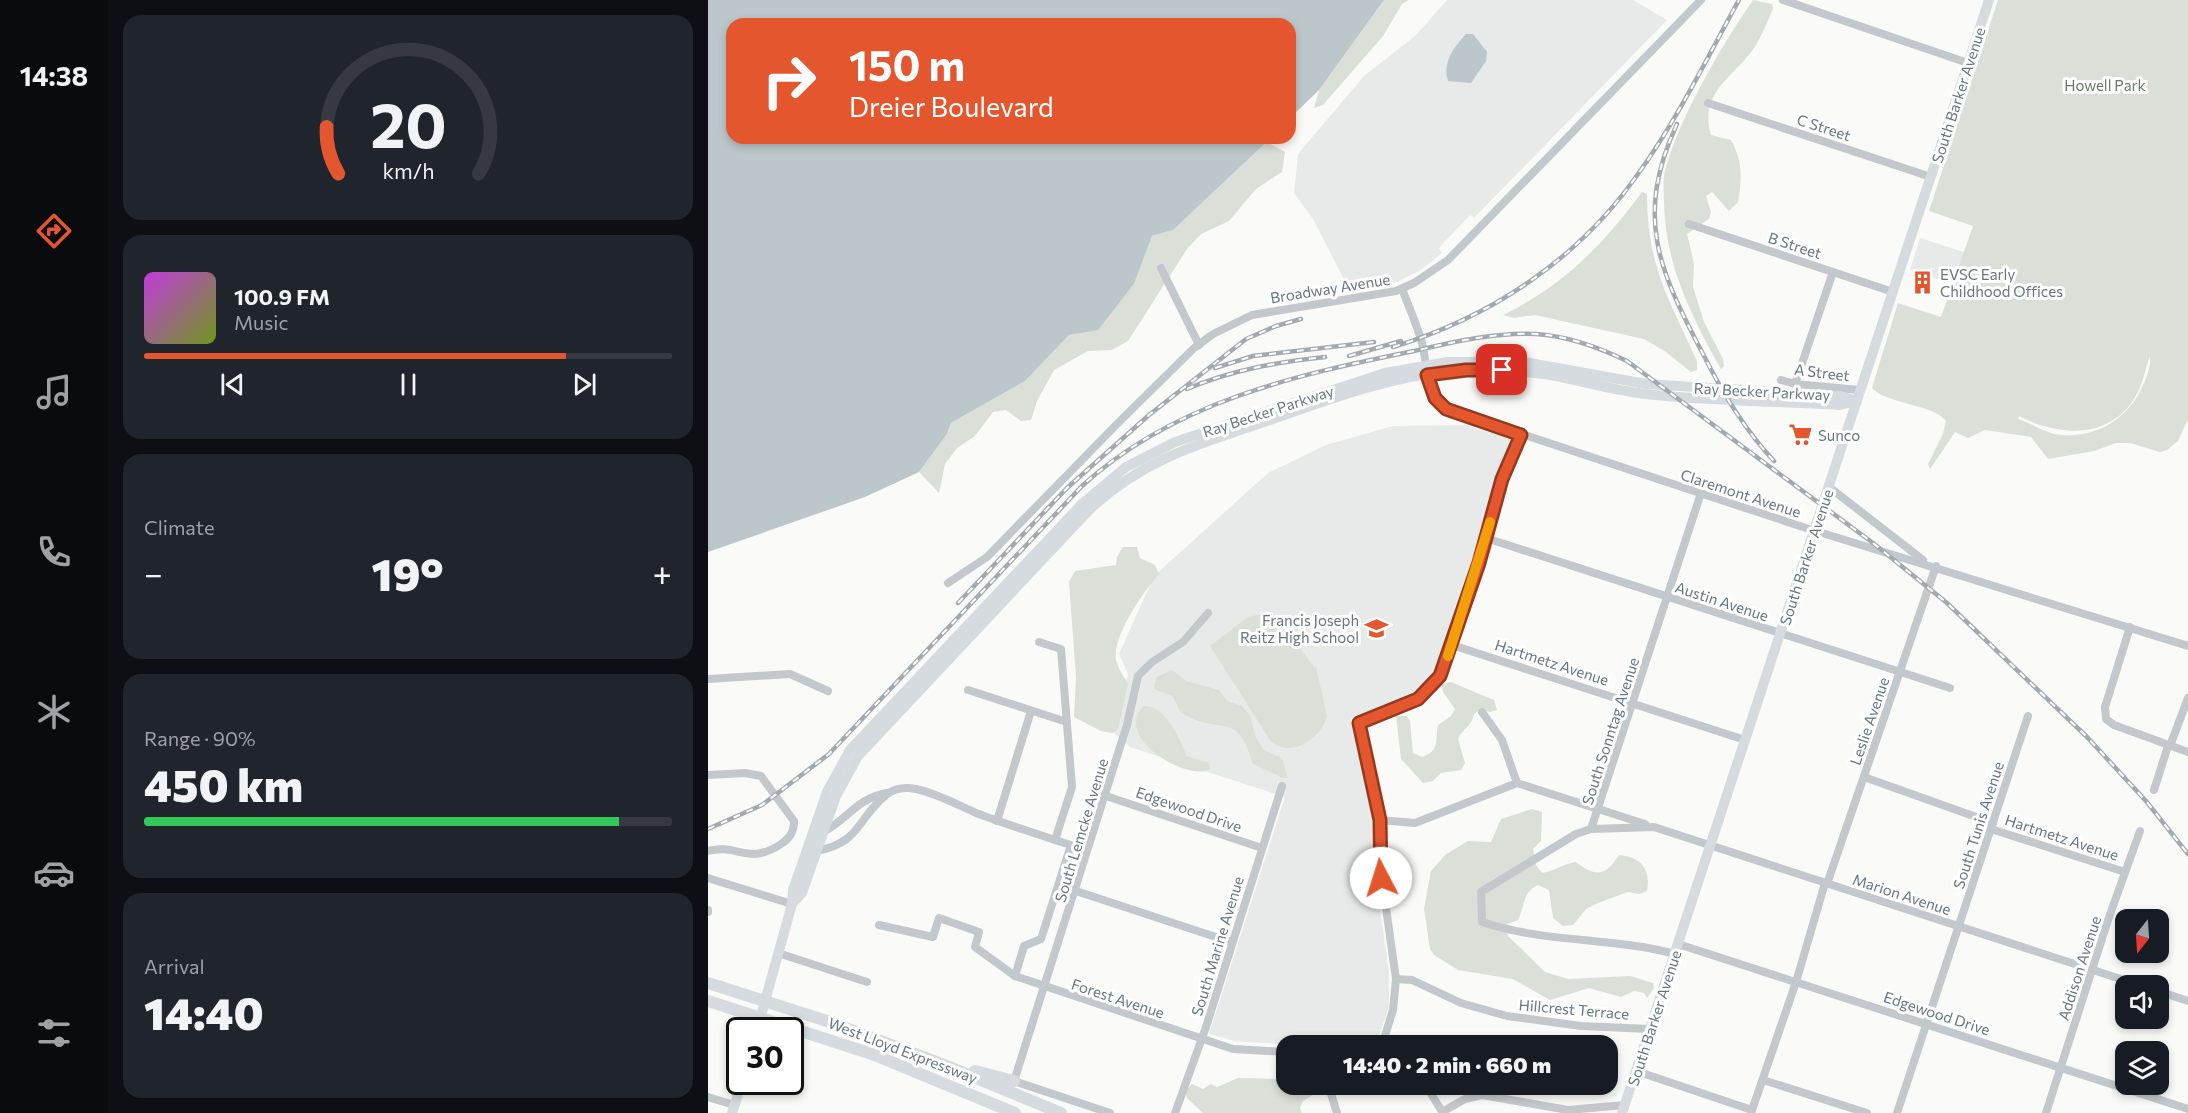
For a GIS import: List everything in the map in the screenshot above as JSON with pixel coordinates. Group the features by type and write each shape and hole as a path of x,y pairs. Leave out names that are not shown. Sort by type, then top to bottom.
{"highway":[{"name":"West Lloyd Expressway","path":"708,983 827,1021 942,1064 1061,1113"},
{"name":"West Lloyd Expressway","path":"708,1001 743,1017"},
{"name":"West Lloyd Expressway","path":"804,1036 872,1054 1010,1112"},
{"path":"942,1064 1014,1081"}],"main road":[{"name":"South Barker Avenue","path":"1624,1109 1989,0"},
{"name":"Ray Becker Parkway","path":"792,904 793,890 826,792 850,750 1097,490 1139,459 1174,442 1375,377 1427,370 1466,361 1524,362 1646,384 1840,396 1859,395"},
{"name":"Ray Becker Parkway","path":"792,904 802,893 839,788 858,756 1090,509 1115,487 1143,468 1200,443 1427,370"},
{"path":"761,1017 792,904"}],"street":[{"path":"1783,0 1968,63"},
{"name":"Broadway Avenue","path":"948,583 987,557 1199,345 1233,322 1252,315 1402,289 1433,272 1458,251 1700,1"},
{"name":"C Street","path":"1708,103 1931,177"},
{"name":"B Street","path":"1689,224 1893,292"},
{"path":"1161,268 1199,345"},
{"path":"1795,384 1833,272"},
{"name":"Claremont Avenue","path":"1402,289 1422,344 1435,398 1446,409 1814,531 1931,565 2188,646"},
{"name":"A Street","path":"1781,380 1859,395"},
{"path":"1387,1035 1393,1010 1396,979 1379,858 1380,820 1359,723 1407,705 1428,691 1440,676 1486,538 1502,479 1521,435"},
{"path":"1829,487 1931,565"},
{"name":"South Sonntag Avenue","path":"1591,829 1701,493"},
{"name":"Austin Avenue","path":"1486,538 1950,688"},
{"name":"Leslie Avenue","path":"1752,1111 1796,982 1826,884 1899,673 1931,565"},
{"name":"South Lemcke Avenue","path":"1014,1081 1106,796 1127,725 1138,676 1152,662 1183,642 1208,613"},
{"path":"2130,627 2105,707 2106,719 2114,725 2188,752"},
{"path":"1039,642 1061,649 1067,722 1072,787 1055,840"},
{"name":"Hartmetz Avenue","path":"1452,645 1745,740"},
{"path":"708,679 790,674 828,691"},
{"path":"968,690 1067,722"},
{"path":"2154,790 2188,698"},
{"path":"997,821 1031,711"},
{"path":"1380,820 1415,824 1517,783 1502,740 1482,712"},
{"name":"South Tunis Avenue","path":"1897,1113 2028,716"},
{"path":"708,775 745,773 761,776 794,820 794,829 789,839 758,856 716,849 708,852"},
{"name":"Hartmetz Avenue","path":"1864,777 1992,826 2125,872"},
{"name":"Marion Avenue","path":"1517,783 2115,977"},
{"name":"South Marine Avenue","path":"1175,1113 1282,786"},
{"path":"823,832 837,824 869,796 905,788 920,789 997,821 1071,845 1041,939 1024,946 1015,976"},
{"path":"816,851 832,848 846,840 858,830 888,793"},
{"name":"Edgewood Drive","path":"1106,796 1262,848"},
{"name":"Marion Avenue","path":"1591,829 1654,827"},
{"name":"Edgewood Drive","path":"1591,829 1566,838 1481,892 1482,920 1527,934 1676,949 1796,982 2188,1109"},
{"name":"Addison Avenue","path":"2046,1113 2092,969 2140,831"},
{"path":"708,879 792,904"},
{"path":"1076,891 1231,942"},
{"name":"Forest Avenue","path":"879,925 933,937 939,918 979,932 975,947 1015,976 1045,988 1233,1049 1276,1051"},
{"path":"778,953 867,982"},
{"name":"Hillcrest Terrace","path":"1396,979 1412,980 1461,1003 1507,1016 1581,1026 1650,1029"},
{"path":"2169,995 2188,1001"},
{"path":"1636,1071 1752,1111"},
{"path":"1763,1080 1867,1113"},
{"path":"1014,1081 1110,1113"},
{"path":"1331,1095 1337,1113"},
{"path":"1432,1095 1443,1113 1465,1099 1482,1095 1568,1110 1624,1109"},
{"path":"708,1097 733,1109"}],"shaded area":[{"path":"708,0 1384,0 1319,90 1296,112 1296,18 726,18 726,144 1265,144 1173,230 1152,236 1134,284 1098,330 1069,335 1025,381 951,423 947,434 919,472 865,497 708,552"},
{"path":"1447,0 1633,0 1667,20 1474,218 1470,215 1439,248 1442,253 1421,270 1397,282 1350,291 1313,219 1294,193 1298,154 1364,76 1415,36"},
{"path":"1466,34 1473,34 1487,52 1486,61 1471,83 1448,81 1448,61 1453,50"},
{"path":"1920,238 1964,252 1953,284 1910,270"},
{"path":"1465,425 1510,439 1440,665 1422,690 1387,708 1351,719 1374,824 1374,866 1389,973 1389,1006 1379,1035 1276,1035 1276,1044 1235,1041 1209,1034 1285,797 1130,747 1113,732 1128,674 1119,654 1154,576 1268,473 1326,445 1393,426"}],"green space":[{"path":"1384,0 1409,0 1402,4 1383,36 1323,105 1314,108 1319,90"},
{"path":"1753,0 1772,4 1773,9 1754,48 1714,96 1708,120 1711,135 1731,140 1738,156 1741,178 1738,202 1729,211 1712,192 1706,196 1711,212 1709,219 1687,234 1694,264 1693,287 1704,322 1723,359 1724,366 1721,369 1690,309 1675,268 1666,225 1664,175 1678,133 1701,85"},
{"name":"Howell Park","path":"1998,0 2188,0 2188,419 2178,441 2167,450 2160,452 2130,443 2116,443 2094,451 2048,459 2031,437 1985,430 1968,438 1955,432 1930,469 1928,464 1943,434 1946,421 1940,415 1888,398 1872,388 1898,303 1941,317 1973,226 1929,211","holes":["2150,356 2147,376 2136,398 2119,417 2098,430 2061,435 2050,433 2018,419 2019,416 2049,428 2065,430 2096,428 2110,422 2134,399 2142,383"]},
{"path":"1265,144 1271,144 1285,152 1282,172 1256,189 1229,221 1201,234 1187,249 1128,341 1112,350 1088,351 1054,370 1037,401 1031,420 1021,421 1006,410 993,412 975,436 957,448 945,464 939,493 919,472 947,434 951,423 1025,381 1069,335 1098,329 1134,284 1152,236 1173,230"},
{"path":"1642,192 1647,194 1648,219 1655,262 1669,300 1697,361 1697,370 1691,372 1666,352 1644,339 1535,315 1514,318 1503,315 1545,291 1597,247"},
{"path":"1123,547 1137,547 1140,558 1155,565 1159,574 1129,616 1118,642 1117,663 1128,684 1118,729 1112,733 1101,731 1074,717 1076,677 1069,582 1075,571 1116,565 1117,557"},
{"path":"1267,613 1279,619 1316,667 1327,716 1324,724 1311,739 1295,747 1278,746 1270,740 1210,646 1248,617"},
{"path":"1172,670 1186,681 1219,690 1227,701 1242,706 1250,716 1256,738 1264,750 1282,758 1288,778 1283,778 1253,764 1241,736 1234,730 1198,721 1185,715 1180,711 1172,696 1156,690 1154,686 1157,677"},
{"path":"1451,682 1494,700 1497,710 1490,712 1480,709 1460,735 1458,739 1465,763 1461,770 1441,773 1433,781 1423,783 1401,759 1396,716 1406,716 1410,721 1413,753 1422,757 1428,755 1436,745 1438,725 1451,716 1455,709 1443,692 1442,684"},
{"path":"1144,706 1159,711 1176,732 1187,756 1209,763 1210,769 1200,772 1171,763 1145,743 1137,731 1136,718"},
{"path":"1532,809 1542,812 1541,841 1533,849 1536,865 1542,873 1576,862 1594,872 1604,871 1619,855 1627,856 1639,861 1646,870 1647,891 1639,894 1628,892 1598,903 1586,909 1573,925 1563,926 1553,918 1549,890 1538,885 1526,895 1518,920 1507,924 1508,936 1545,972 1568,979 1630,976 1653,983 1654,988 1647,998 1644,993 1634,991 1621,997 1589,988 1550,1000 1513,979 1458,970 1434,955 1430,949 1424,909 1431,871 1445,855 1468,841 1491,842 1501,819"},
{"path":"1238,1078 1276,1079 1276,1095 1313,1095 1303,1101 1300,1108 1302,1113 1203,1113 1187,1098 1185,1091 1192,1084 1203,1089 1211,1084 1217,1087"}],"railway":[{"path":"1393,347 1464,319 1498,301 1530,281 1589,233 1615,205 1666,132 1739,0"},
{"path":"1677,124 1664,157 1657,187 1655,215 1657,242 1664,269 1687,324 1734,410 1774,461"},
{"path":"958,603 1067,488 1149,415 1246,339 1276,326 1301,319"},
{"path":"708,829 762,805 829,754 1082,486 1118,457 1156,433 1238,396 1325,370 1475,338 1536,334 1583,343 1627,361 1873,543 1947,603 2087,737 2146,801 2188,854"},
{"path":"1349,356 1401,341"},
{"path":"1215,368 1253,356 1374,342"},
{"path":"1187,389 1255,368 1325,357"}],"slow traffic":[{"path":"1448,656 1490,522"}],"place":[{"name":"EVSC Early Childhood Offices","path":"1922,283"},
{"name":"Sunco","path":"1800,435"},
{"name":"Francis Joseph Reitz High School","path":"1377,629"}],"route":[{"path":"1381,878 1380,820 1359,736 1359,723 1418,699 1435,684 1440,676 1479,563 1502,479 1521,435 1446,409 1435,398 1427,375 1449,371 1502,370"}]}
